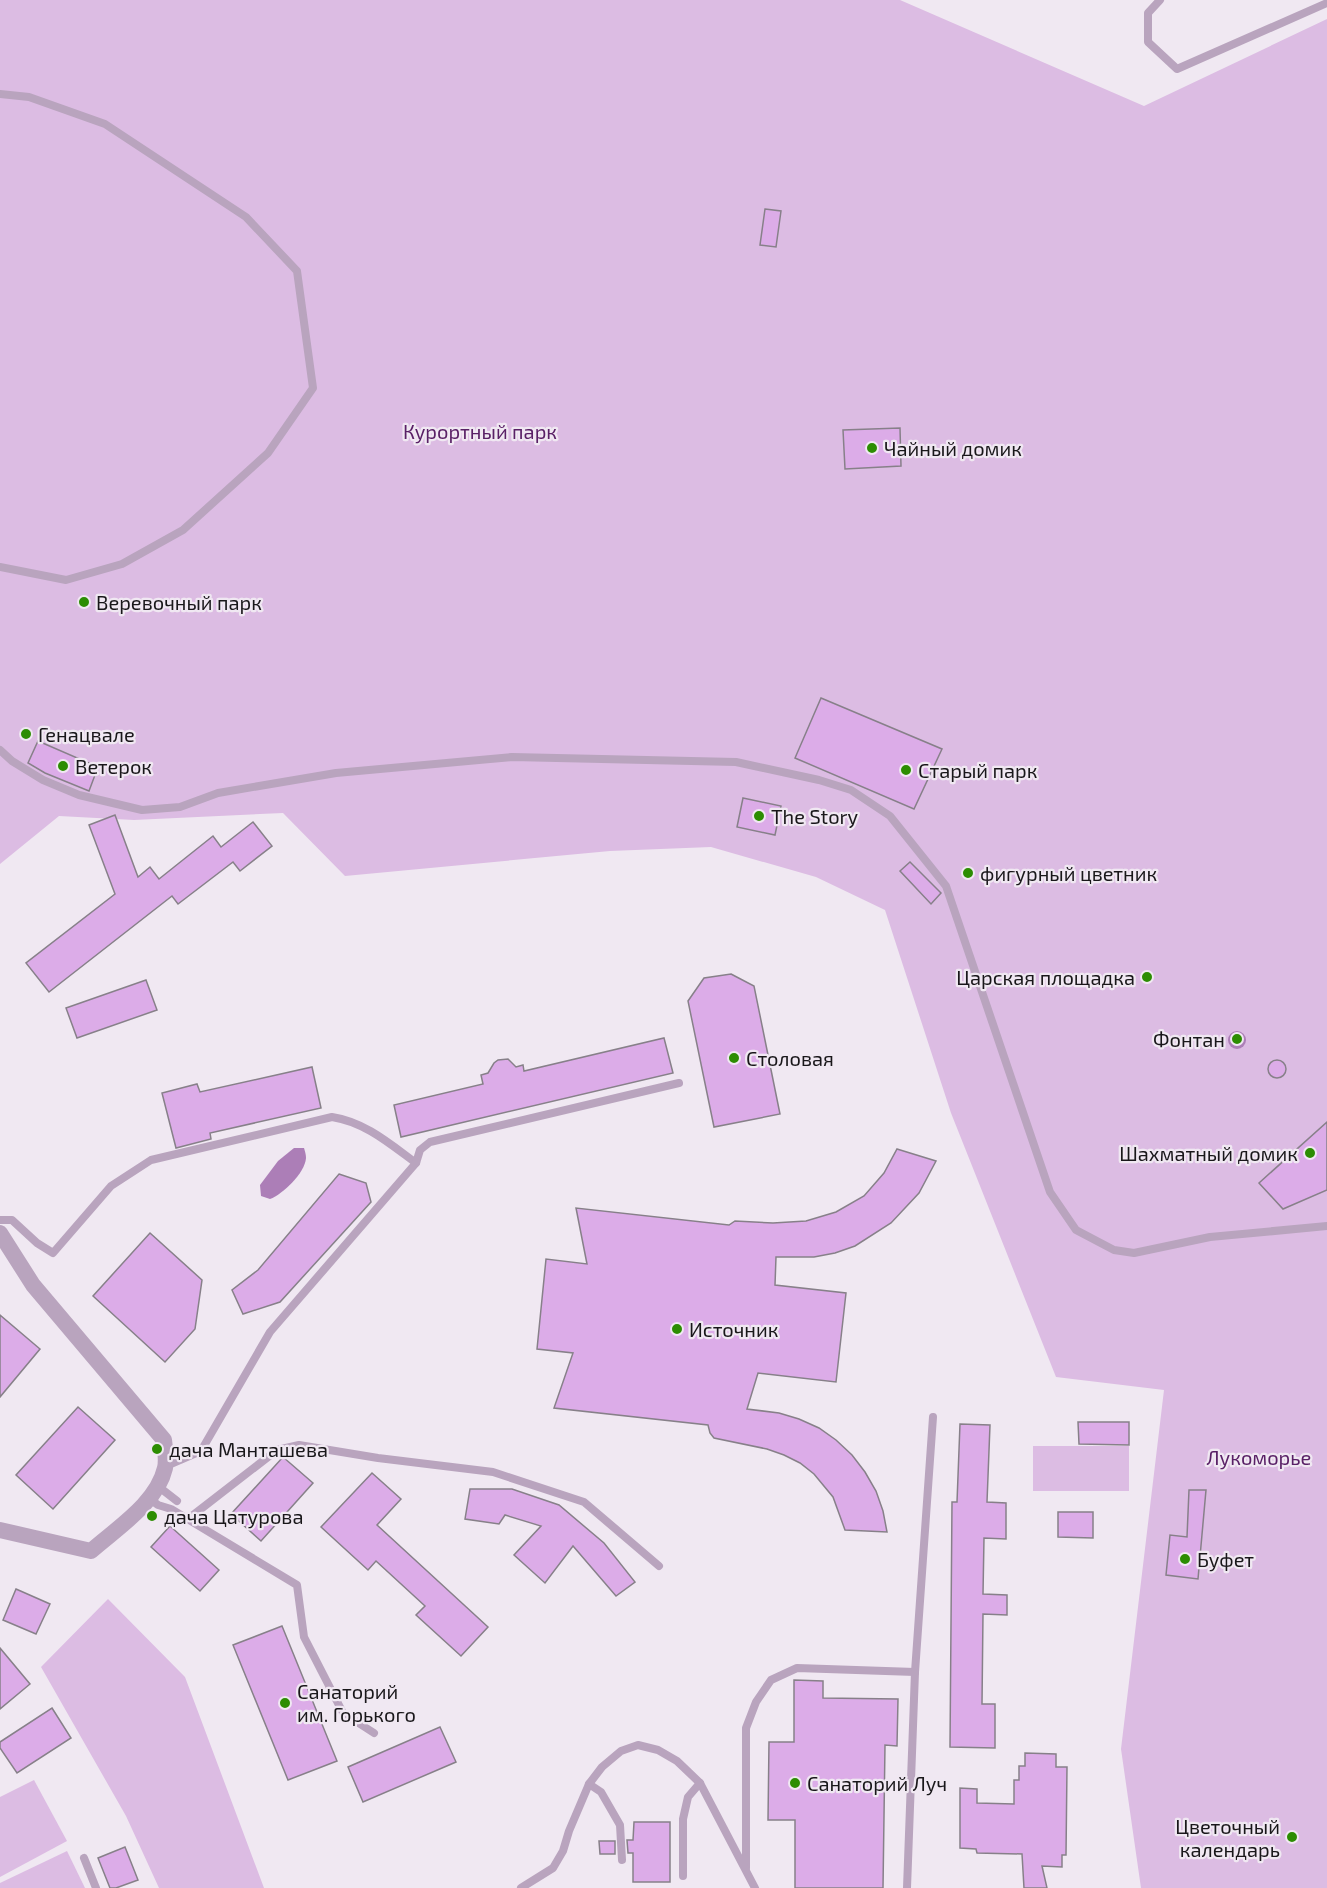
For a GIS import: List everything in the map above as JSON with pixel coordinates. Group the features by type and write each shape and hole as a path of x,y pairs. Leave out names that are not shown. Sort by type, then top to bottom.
{"street":[{"path":"0,1233 33,1285 164,1440 166,1466 154,1493 91,1551 0,1530"}],"lane":[{"path":"1160,0 1148,13 1148,42 1177,69 1327,3"},
{"path":"0,94 29,97 105,124 246,217 297,271 313,387 268,453 183,530 122,564 66,580 0,567"},
{"path":"0,750 12,761 43,780 79,795 142,810 180,807 218,793 336,772 512,757 736,762 819,780 851,790 890,816 946,886 1050,1192 1076,1230 1114,1250 1134,1253 1210,1237 1327,1226"},
{"path":"166,1466 201,1451 270,1332 416,1163 420,1150 430,1142 679,1083"},
{"path":"0,1220 12,1220 53,1253 111,1186 151,1160 332,1117 348,1119 376,1133 416,1163"},
{"path":"907,1888 915,1672 933,1417"},
{"path":"188,1519 277,1450 299,1445 378,1458 493,1472 584,1502 659,1566"},
{"path":"154,1493 177,1501"},
{"path":"154,1493 188,1519 297,1585 304,1637 343,1713 374,1733"},
{"path":"746,1869 746,1728 756,1702 771,1680 797,1668 915,1672"},
{"path":"521,1888 553,1868 564,1851 569,1831 589,1784 602,1767 621,1751 638,1745 658,1750 677,1761 700,1783 755,1888"},
{"path":"683,1876 683,1819 688,1797 700,1783"},
{"path":"589,1784 600,1792 620,1824 622,1860"},
{"path":"84,1858 96,1888"}],"green space":[{"name":"Курортный парк","path":"0,0 900,0 1144,106 1327,19 1327,1888 1141,1888 1121,1749 1164,1390 1056,1377 951,1113 885,910 816,877 711,847 610,851 345,876 283,813 134,820 59,816 0,864"},
{"path":"1033,1446 1129,1446 1129,1491 1033,1491"},
{"path":"108,1599 185,1677 264,1888 159,1888 126,1816 41,1667"},
{"path":"34,1780 67,1841 0,1877 0,1797"},
{"path":"67,1851 85,1888 0,1888 0,1883"}],"shaded area":[{"name":"Фонтан","path":"1237,1031 1243,1034 1246,1040 1243,1046 1237,1049 1231,1046 1228,1040 1231,1034"},
{"path":"294,1148 304,1148 306,1156 305,1164 298,1176 287,1188 270,1199 261,1196 260,1185 278,1161"}],"building":[{"path":"765,209 781,211 776,247 760,245"},
{"name":"Чайный домик","path":"900,428 901,466 845,469 843,430"},
{"path":"821,698 942,749 914,809 795,758"},
{"name":"Ветерок","path":"38,741 98,767 89,791 45,773 28,763"},
{"name":"The Story","path":"743,798 781,806 775,835 737,827"},
{"path":"115,815 138,877 150,867 159,879 213,836 221,847 253,822 272,846 240,871 233,862 178,904 172,896 49,992 26,963 115,894 89,825"},
{"path":"910,862 941,893 931,904 900,871"},
{"name":"Столовая","path":"731,974 754,986 780,1114 714,1127 688,1001 704,978"},
{"path":"146,980 157,1010 77,1038 66,1008"},
{"path":"664,1038 673,1073 401,1137 394,1105 483,1084 481,1075 488,1073 498,1060 508,1059 516,1067 523,1065 524,1071"},
{"path":"1273,1060 1281,1060 1286,1065 1284,1076 1273,1078 1268,1073 1268,1065"},
{"path":"312,1067 321,1108 210,1133 211,1139 176,1148 162,1093 197,1084 200,1092"},
{"name":"Шахматный домик","path":"1327,1122 1327,1190 1283,1209 1259,1183"},
{"path":"897,1149 936,1161 919,1193 891,1223 855,1246 835,1253 814,1257 776,1257 775,1285 846,1293 836,1382 758,1373 747,1409 779,1413 799,1419 819,1428 836,1440 852,1455 876,1491 887,1532 845,1530 833,1497 814,1474 800,1463 767,1449 714,1438 708,1425 554,1408 573,1353 537,1349 546,1259 587,1264 576,1208 729,1225 735,1221 773,1223 806,1221 836,1212 864,1196 884,1173"},
{"path":"339,1174 366,1183 371,1202 280,1302 243,1314 232,1290 258,1270"},
{"path":"150,1233 202,1280 195,1329 165,1362 93,1296"},
{"path":"0,1315 40,1349 0,1397"},
{"path":"78,1407 115,1440 53,1509 16,1475"},
{"path":"1078,1422 1129,1422 1129,1445 1079,1444"},
{"path":"960,1424 990,1425 987,1502 1006,1503 1006,1539 984,1538 983,1594 1007,1595 1007,1615 983,1614 982,1704 995,1704 995,1748 950,1747 952,1502 957,1502"},
{"path":"283,1457 313,1483 261,1541 231,1514"},
{"path":"372,1473 401,1499 377,1525 488,1627 461,1656 416,1615 425,1606 376,1561 368,1570 321,1527"},
{"path":"470,1489 512,1489 559,1505 604,1543 635,1582 616,1596 573,1546 545,1583 514,1555 541,1526 505,1515 499,1524 465,1519"},
{"path":"1189,1490 1206,1490 1198,1579 1166,1575 1170,1535 1187,1537"},
{"path":"1058,1512 1093,1512 1093,1538 1058,1537"},
{"path":"170,1526 219,1570 200,1591 151,1547"},
{"path":"16,1589 50,1604 36,1634 3,1620"},
{"name":"Санаторий им. Горького","path":"282,1626 337,1761 288,1780 233,1645"},
{"path":"0,1648 30,1684 0,1709"},
{"name":"Cанаторий Луч","path":"794,1680 823,1681 823,1698 898,1699 897,1746 885,1745 883,1888 795,1888 795,1820 768,1820 769,1742 794,1742"},
{"path":"52,1708 71,1738 17,1773 0,1748 0,1742"},
{"path":"440,1727 456,1762 363,1802 348,1767"},
{"path":"1025,1753 1056,1754 1056,1767 1067,1767 1066,1855 1062,1855 1062,1867 1042,1866 1047,1888 1024,1888 1022,1854 977,1853 976,1849 960,1848 960,1788 977,1789 977,1803 1014,1804 1014,1780 1019,1780 1019,1766 1025,1766"},
{"path":"634,1822 670,1822 670,1882 633,1882 633,1853 628,1853 627,1840 633,1840"},
{"path":"599,1841 615,1841 615,1854 600,1854"},
{"path":"125,1847 138,1880 110,1888 98,1858"}],"place":[{"name":"Чайный домик","path":"872,448"},
{"name":"Веревочный парк","path":"84,602"},
{"name":"Генацвале","path":"26,734"},
{"name":"Ветерок","path":"63,766"},
{"name":"Старый парк","path":"906,770"},
{"name":"The Story","path":"759,816"},
{"name":"фигурный цветник","path":"968,873"},
{"name":"Царская площадка","path":"1147,977"},
{"name":"Фонтан","path":"1237,1039"},
{"name":"Столовая","path":"734,1058"},
{"name":"Шахматный домик","path":"1310,1153"},
{"name":"Источник","path":"677,1329"},
{"name":"дача Манташева","path":"157,1449"},
{"name":"дача Цатурова","path":"152,1516"},
{"name":"Буфет","path":"1185,1559"},
{"name":"Санаторий им. Горького","path":"285,1703"},
{"name":"Cанаторий Луч","path":"795,1783"},
{"name":"Цветочный календарь","path":"1292,1837"}],"park label":[{"name":"Лукоморье","path":"1259,1457"}]}
